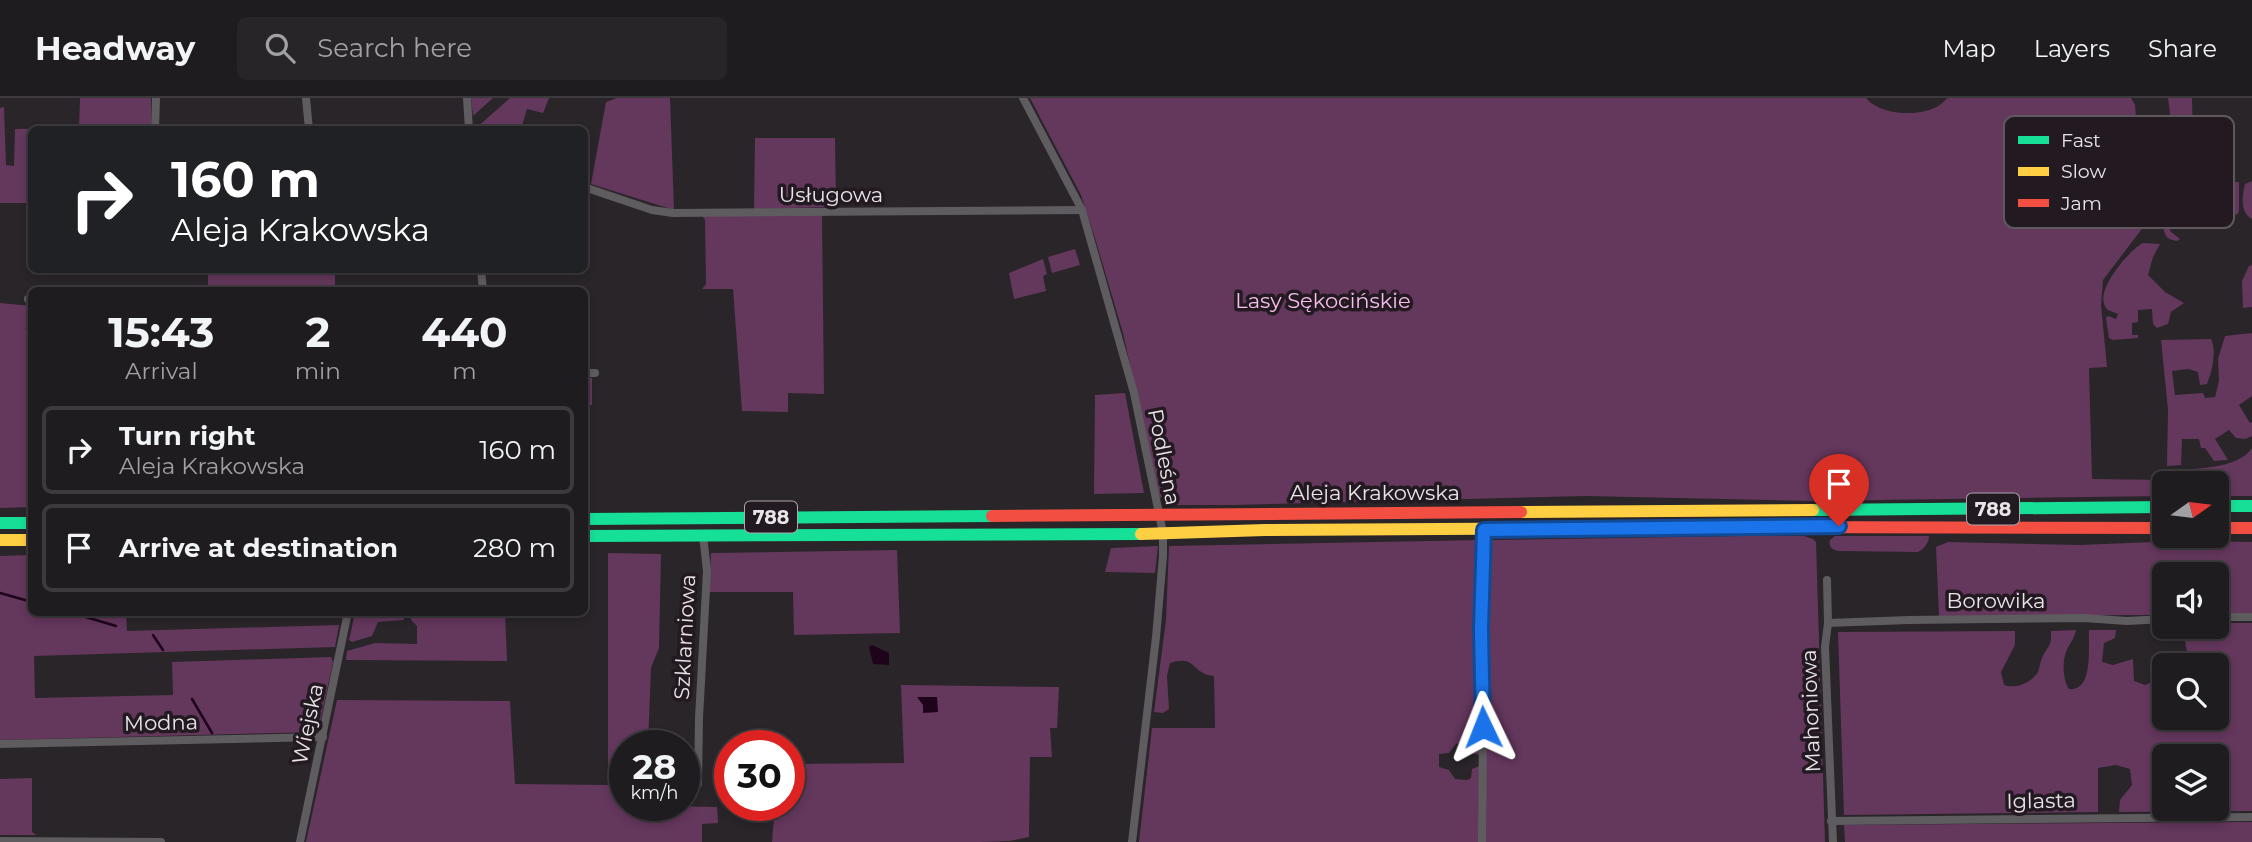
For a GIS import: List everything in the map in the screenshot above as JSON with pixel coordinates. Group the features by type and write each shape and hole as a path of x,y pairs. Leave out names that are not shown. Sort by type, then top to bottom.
{"main road":[{"path":"2230,506 2252,506"},
{"name":"Aleja Krakowska","path":"588,519 2152,507"},
{"path":"0,523 28,523"},
{"name":"Aleja Krakowska","path":"588,536 1839,526 2152,528"},
{"path":"2230,528 2252,528"},
{"path":"0,540 28,540"}],"street":[{"path":"155,126 156,98"},
{"path":"306,98 309,126"},
{"path":"467,98 469,126"},
{"name":"Podleśna","path":"1023,98 1082,210 1134,393 1163,533 1156,637 1132,842"},
{"name":"Usługowa","path":"588,188 673,213 1082,210"},
{"path":"588,373 595,373"},
{"path":"1482,842 1481,629 1484,530"},
{"name":"Szklarniowa","path":"699,730 707,571 703,535"},
{"name":"Mahoniowa","path":"1827,580 1828,623 1825,647 1833,842"},
{"name":"Wiejska","path":"300,842 347,616"},
{"path":"2229,617 2252,617"},
{"name":"Borowika","path":"1828,623 2084,618 2152,620"},
{"name":"Modna","path":"0,744 323,737"},
{"name":"Iglasta","path":"1831,821 2252,817"},
{"path":"0,841 161,842"}],"green space":[{"path":"80,98 151,98 151,126 79,126"},
{"path":"471,98 493,98 473,116"},
{"path":"510,98 549,98 543,113 527,109 522,126 478,126"},
{"path":"617,98 670,98 674,210 591,184 606,102"},
{"name":"Lasy Sękocińskie","path":"1030,98 1866,98 1879,107 1905,113 1932,109 1948,98 2131,98 2136,116 2004,116 2004,228 2143,228 2103,280 2101,305 2107,367 2089,368 2092,479 2152,480 2152,496 1810,501 1585,496 1167,505 1159,496 1123,333 1081,195"},
{"path":"2168,98 2192,98 2192,116 2170,116"},
{"path":"4,107 6,165 14,166 15,129 28,129 28,203 0,203 0,108"},
{"path":"755,138 835,138 836,203 827,207 754,209"},
{"path":"2252,181 2252,219 2245,213 2243,199 2245,184"},
{"path":"2234,182 2239,182 2239,211 2237,215 2234,214"},
{"path":"822,215 824,394 788,393 788,412 742,411 733,289 702,289 706,284 705,220 702,216"},
{"path":"2164,228 2169,228 2180,239 2172,240"},
{"path":"2143,243 2160,244 2148,275 2165,292 2184,303 2171,312 2168,324 2157,328 2153,324 2152,309 2138,310 2138,322 2132,323 2132,335 2138,335 2138,338 2113,340 2109,338 2106,318 2108,316 2116,319 2118,314 2108,310 2104,303 2107,284 2121,263"},
{"path":"1075,249 1080,265 1052,273 1048,257"},
{"path":"1043,259 1047,274 1043,276 1046,291 1014,299 1009,273"},
{"path":"2252,265 2252,307 2243,308 2242,281"},
{"path":"208,273 335,273 335,287 208,287"},
{"path":"0,303 28,306 28,324 25,329 28,329 28,507 0,508"},
{"path":"2252,333 2252,396 2239,405 2250,423 2252,422 2252,436 2245,439 2236,438 2229,430 2215,439 2228,460 2214,461 2205,448 2201,448 2199,439 2182,439 2181,465 2167,466 2168,410 2161,340 2211,339 2214,355 2207,384 2200,385 2198,372 2188,369 2172,371 2175,395 2203,393 2205,398 2215,397 2219,381 2218,359 2225,336"},
{"path":"588,378 592,378 592,405 588,405"},
{"path":"1125,393 1144,493 1094,494 1095,395"},
{"name":"Lasy Sękocińskie","path":"2252,448 2252,496 2230,496 2230,471 2167,471 2225,464 2245,455"},
{"path":"1804,536 1816,542 1825,842 1486,842 1483,634 1488,540"},
{"path":"1835,536 1929,536 1926,546 1918,552 1837,551 1830,545 1830,540"},
{"path":"1481,540 1479,755 1472,753 1463,742 1456,744 1449,753 1439,754 1439,767 1449,770 1455,779 1471,778 1472,769 1479,766 1479,842 1139,842 1152,728 1215,728 1214,676 1201,672 1185,661 1170,663 1167,676 1169,709 1163,713 1154,712 1166,620 1169,546"},
{"path":"1948,542 2080,545 2152,542 2152,548 2230,548 2230,542 2252,542 2252,615 2229,615 2229,562 2152,562 2152,615 1939,616 1936,547"},
{"path":"1158,546 1155,573 1105,572 1111,548"},
{"path":"897,550 900,633 794,635 793,592 709,592 711,553"},
{"path":"608,553 661,554 659,648 651,668 649,730 609,730 609,821 700,821 700,807 714,807 714,821 718,823 702,824 702,842 306,842 337,700 510,701 515,784 608,785"},
{"path":"28,555 28,616 126,616 127,631 339,625 335,647 34,656 35,698 173,695 172,662 331,657 333,662 318,732 0,740 0,556"},
{"path":"354,616 403,616 404,620 378,622 372,636 352,642 349,640"},
{"path":"411,616 505,616 507,661 346,660 347,651 375,643 417,644 417,626"},
{"path":"2229,623 2252,623 2252,811 2229,811 2229,744 2152,744 2152,812 2119,812 2120,800 2132,785 2130,769 2116,765 2098,768 2098,812 1844,815 1838,632 2015,631 2015,645 2001,672 2004,685 2018,686 2038,672 2050,643 2051,631 2076,630 2064,661 2064,676 2069,689 2077,688 2086,676 2089,630 2116,630 2115,638 2104,643 2102,662 2113,665 2133,659 2134,681 2145,685 2152,682 2152,730 2229,730 2229,653 2188,653 2186,639 2229,639"},
{"path":"901,685 1059,687 1057,728 1050,728 1052,757 1030,757 1029,837 982,842 772,842 774,821 805,821 805,764 904,763"},
{"path":"32,778 32,832 36,835 0,835 0,779"},
{"path":"2252,822 2252,842 1845,842 1844,825"}],"shaded area":[{"path":"872,645 889,653 889,665 873,664 869,647"},
{"path":"917,697 937,697 938,712 923,713 923,705"}],"waterway":[{"path":"0,593 28,601"},
{"path":"82,616 116,626"},
{"path":"153,635 163,650"},
{"path":"192,699 212,733"}],"traffic: fast":[{"path":"2230,506 2252,506"},
{"path":"1813,510 2152,507"},
{"path":"588,519 992,516"},
{"path":"0,523 28,523"},
{"path":"588,536 1141,534"}],"traffic: slow":[{"path":"1521,512 1813,510"},
{"path":"1141,534 1265,530 1747,527"},
{"path":"0,540 28,540"}],"traffic: jam":[{"path":"992,516 1521,512"},
{"path":"1747,527 2152,528"},
{"path":"2230,528 2252,528"}],"route":[{"path":"1483,727 1481,629 1484,530 1839,526"}]}
